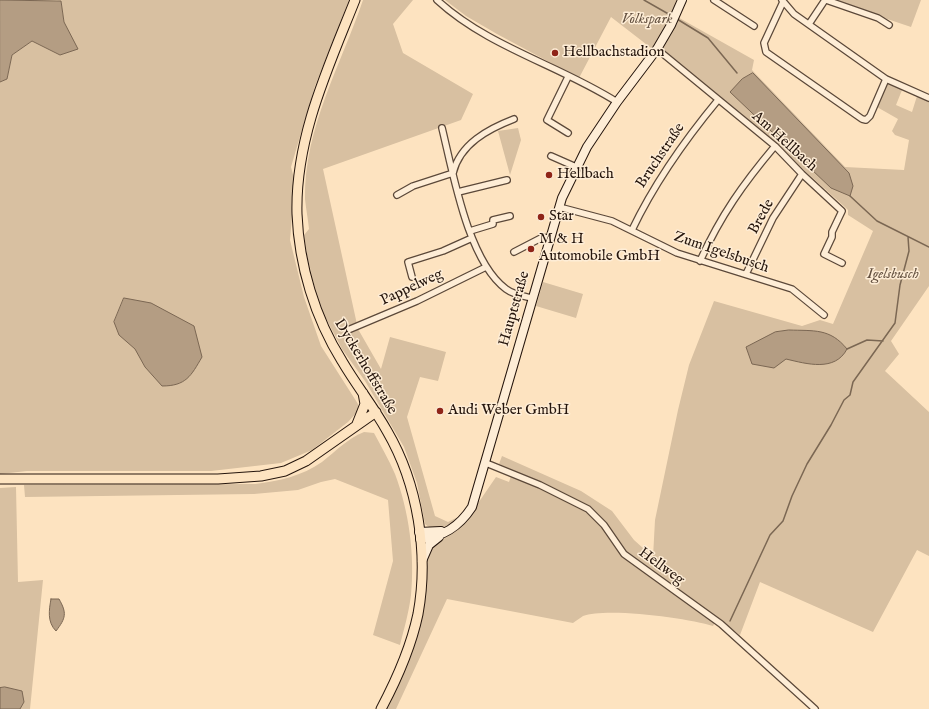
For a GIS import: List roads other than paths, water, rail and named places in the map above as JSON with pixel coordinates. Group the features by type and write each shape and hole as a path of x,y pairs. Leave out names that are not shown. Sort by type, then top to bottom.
{"main road":[{"name":"Dyckerhoffstraße","path":"355,0 325,76 306,134 300,162 297,214 306,272 315,305 330,340 376,412 401,460 410,483 420,535 422,562 420,598 411,639 403,663 381,709"},
{"path":"357,424 365,404 363,391"},
{"path":"0,479 218,479 261,476 285,471 306,461 376,412"}],"street":[{"path":"438,0 466,22 617,102"},
{"name":"Hauptstraße","path":"420,535 441,535 452,529 464,518 472,507 550,238 576,167 597,130 657,49 676,16 682,0"},
{"path":"714,0 754,26"},
{"path":"809,24 826,0 878,18 889,25"},
{"path":"886,78 870,116 866,120 862,119 766,52 764,43 782,1 794,14 886,78 929,98"},
{"name":"Am Hellbach","path":"657,49 775,146 802,174 842,210 824,254 842,263"},
{"path":"568,77 547,120 568,132"},
{"name":"Bruchstraße","path":"632,230 647,200 669,163 687,137 718,100"},
{"path":"397,195 420,184 453,173 460,156 470,145 490,128 514,119"},
{"path":"442,128 458,192 472,238 486,266 507,289 516,294 532,298"},
{"path":"700,261 716,226 748,178 775,146"},
{"path":"551,156 576,167"},
{"name":"Brede","path":"746,274 773,218 802,174"},
{"path":"458,192 507,180"},
{"name":"Zum Igelsbusch","path":"560,208 612,221 677,253 792,289 824,315"},
{"path":"470,231 493,224 493,220 510,216"},
{"path":"514,252 543,237 550,238"},
{"path":"412,277 408,262 443,251 472,238"},
{"name":"Pappelweg","path":"348,330 417,301 486,266"},
{"name":"Hellweg","path":"486,463 540,485 588,509 604,525 624,554 721,624 815,709"},
{"path":"420,535 452,529"},
{"path":"422,562 429,545 441,535"}],"waterway":[{"name":"Hellbach","path":"644,0 672,16"},
{"name":"Hellbach","path":"677,19 708,38 737,73"},
{"name":"Hellbach","path":"850,196 877,221 929,247"},
{"path":"730,621 770,535 783,521 792,496 807,464 831,425 844,400 850,395 853,382 895,323 900,285 909,251 908,237"},
{"path":"847,349 867,340 883,341"}],"place":[{"name":"Hellbachstadion","path":"555,53"},
{"name":"Hellbach","path":"549,175"},
{"name":"Star","path":"541,217"},
{"name":"M & H Automobile GmbH","path":"531,249"},
{"name":"Audi Weber GmbH","path":"440,411"}],"park label":[{"name":"Volkspark","path":"647,20"},
{"name":"Igelsbusch","path":"893,275"}]}
